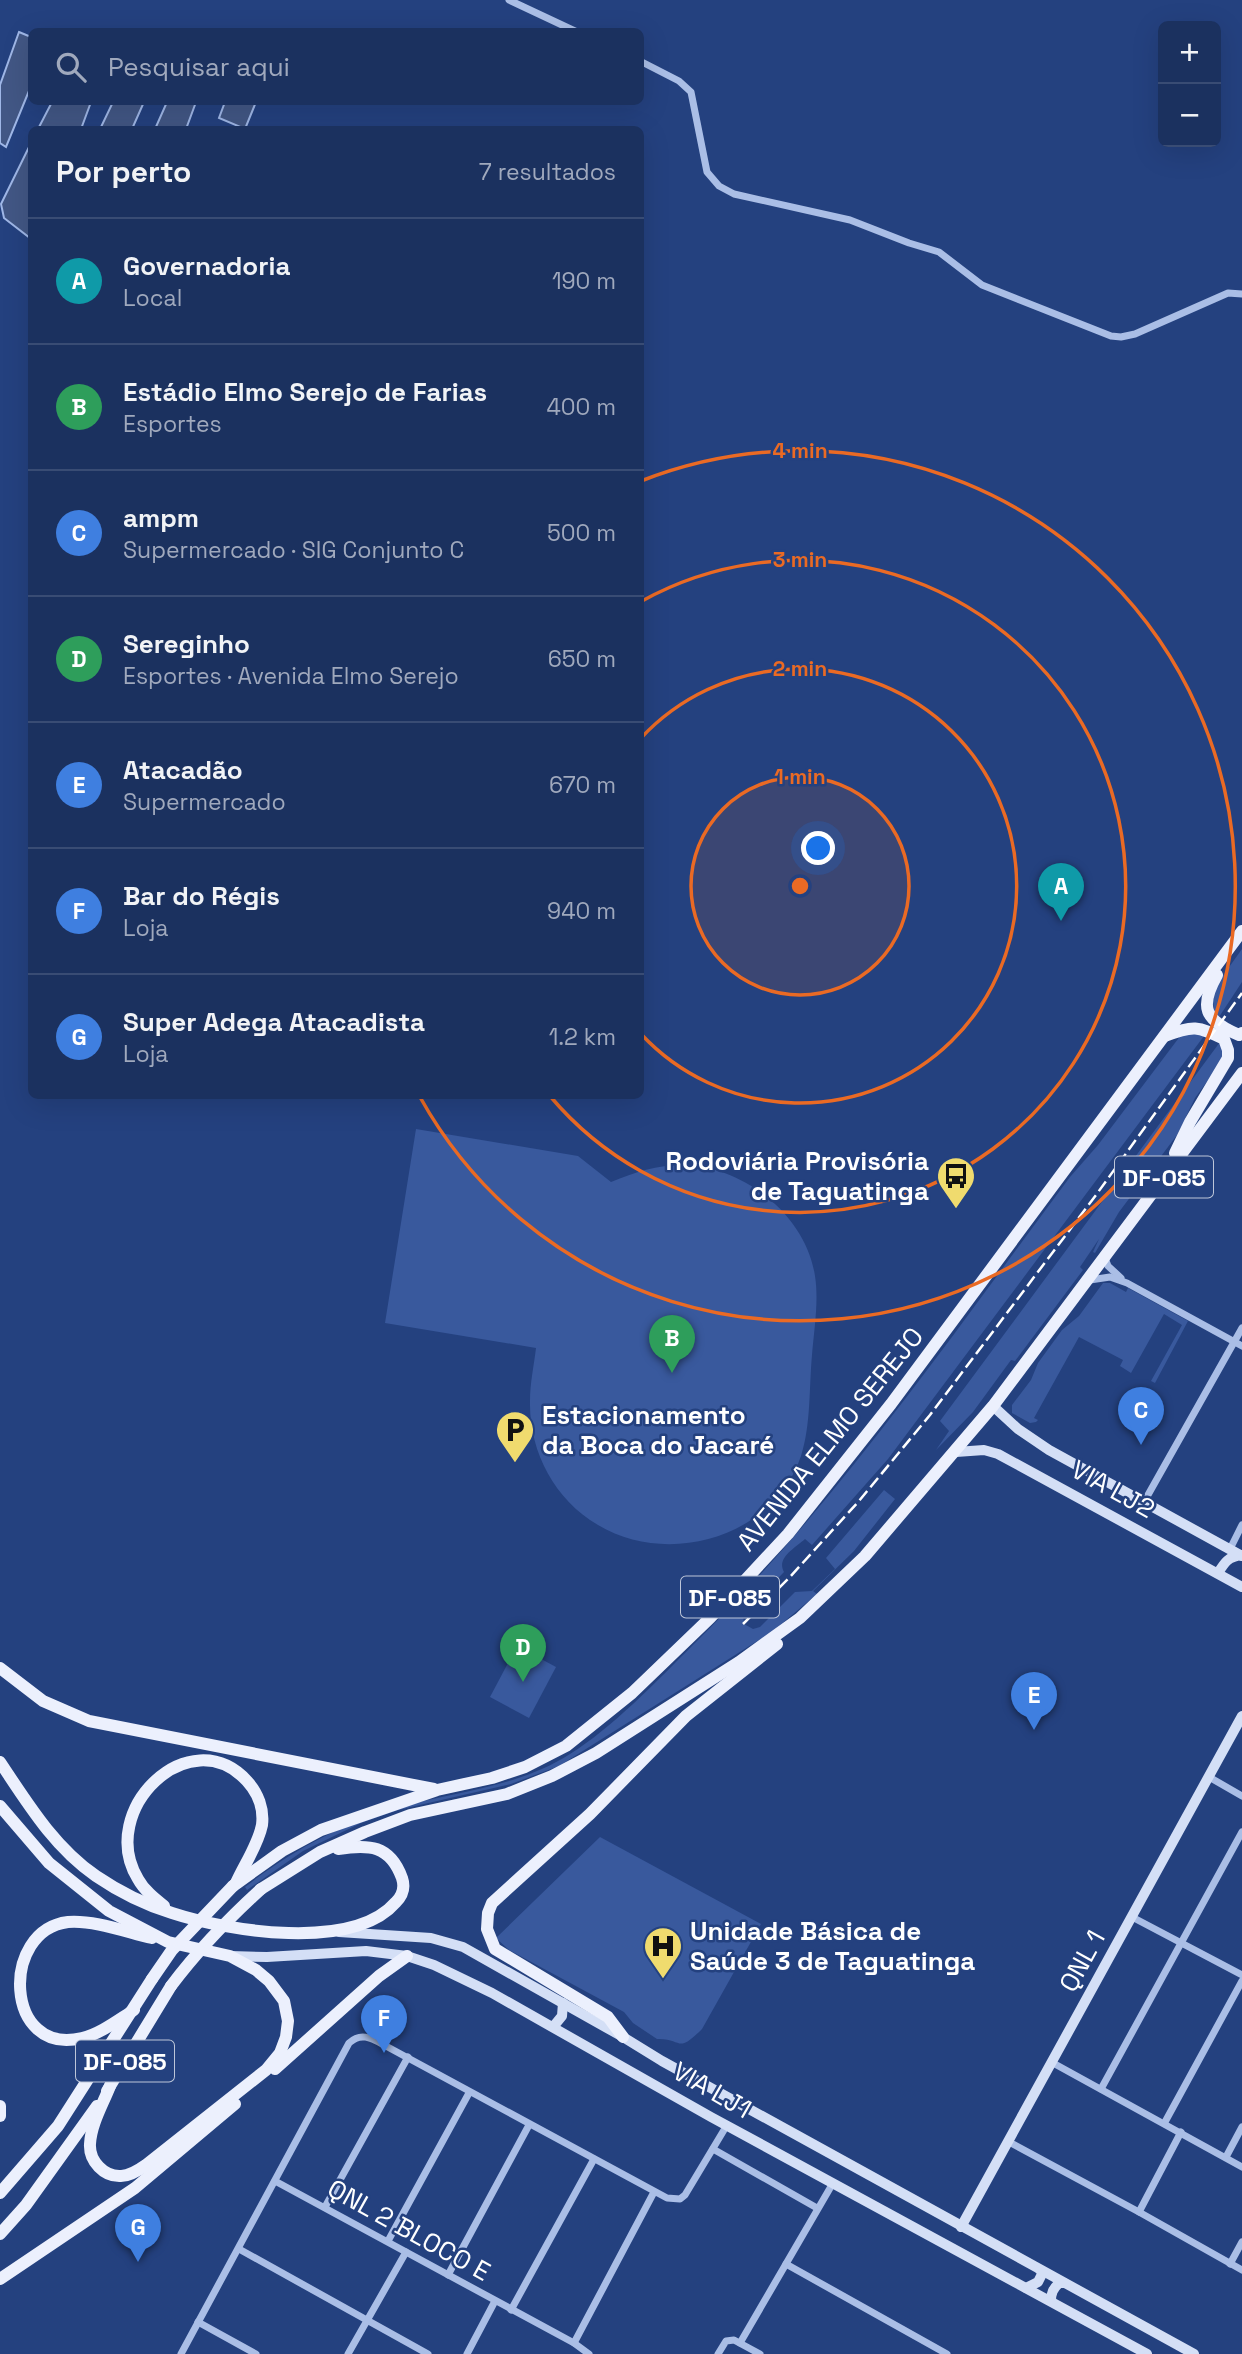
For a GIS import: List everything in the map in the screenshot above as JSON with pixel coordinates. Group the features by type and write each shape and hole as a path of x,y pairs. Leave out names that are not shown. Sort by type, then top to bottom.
{"main road":[{"path":"1242,931 1206,1000 1208,1012 1222,1027 1239,1035 1242,1033"},
{"name":"AVENIDA ELMO SEREJO","path":"0,2193 58,2126 152,1979 189,1931 234,1885 282,1851 321,1830 437,1790 514,1770 566,1746 632,1693 710,1618 788,1534 891,1404 1242,931"},
{"path":"1163,1037 1186,1027 1198,1027 1224,1040 1228,1058 1189,1122 1163,1179"},
{"name":"DF-085","path":"0,2234 26,2205 110,2086 171,1986 190,1960 222,1924 261,1889 320,1852 410,1815 507,1794 596,1754 739,1662 800,1618 865,1556 956,1452 1242,1073"},
{"name":"VIA LJ2","path":"993,1406 1018,1429 1049,1450 1242,1556"},
{"name":"VIA LJ2","path":"956,1452 984,1450 998,1454 1242,1587"},
{"path":"1218,1573 1225,1561 1242,1556"},
{"path":"622,2050 608,2017 495,1950 487,1929 492,1903 590,1814 686,1716 778,1643 800,1618"},
{"path":"0,1668 43,1701 89,1721 437,1790"},
{"name":"QNL 1","path":"961,2227 1242,1716"},
{"path":"172,1913 138,1880 129,1859 126,1834 136,1803 160,1775 187,1763 211,1760 236,1769 254,1789 262,1808 260,1833 234,1885"},
{"path":"0,1762 35,1815 66,1852 96,1876 128,1894 172,1913 273,1933 337,1932 374,1918 391,1908 400,1898 404,1885 396,1862 386,1853 367,1847 320,1852"},
{"path":"0,1806 49,1863 109,1910 168,1942"},
{"path":"110,2086 93,2128 91,2155 102,2171 120,2177 146,2165 266,2070 280,2053 288,2021 284,2001 269,1981 256,1970 230,1956 96,1925 68,1922 48,1927 30,1939 18,1953 12,1969 15,2002 35,2029 48,2038 83,2038 134,2010"},
{"name":"VIA LJ1","path":"337,1932 431,1938 463,1947 562,2003 622,2050 727,2125 1147,2354"},
{"name":"VIA LJ1","path":"230,1956 267,1957 366,1951 407,1956 446,1970 553,2027 622,2050 636,2047 1194,2354"},
{"path":"0,2279 135,2188 207,2129 379,1976 407,1956"},
{"path":"553,2027 562,2016 562,2003"},
{"path":"0,2106 0,2116"},
{"path":"1026,2288 1038,2282 1043,2272 1040,2270"},
{"path":"1051,2301 1054,2288 1059,2283 1064,2283"}],"street":[{"path":"509,0 568,28"},
{"path":"644,63 679,81 691,92 707,172 719,186 734,194 850,220 909,243 939,251 982,285 1111,336 1135,334 1228,293 1242,294"},
{"path":"1104,1257 1108,1266 1127,1283"},
{"path":"1086,1282 1110,1277 1127,1283 1238,1344"},
{"path":"1144,1502 1238,1344 1242,1328"},
{"path":"1230,1549 1242,1525"},
{"path":"1209,1777 1242,1796"},
{"path":"1101,2089 1242,1832"},
{"path":"1132,1917 1242,1975"},
{"path":"1165,2122 1242,1980"},
{"path":"181,2354 349,2043 355,2038 367,2036 654,2192 675,2200 685,2195 727,2125"},
{"path":"325,2207 408,2057"},
{"path":"1053,2063 1242,2166"},
{"path":"388,2241 469,2093"},
{"path":"448,2275 529,2125"},
{"path":"1226,2157 1242,2127"},
{"path":"1139,2212 1181,2132"},
{"path":"1009,2142 1242,2270"},
{"path":"713,2149 817,2208"},
{"path":"511,2310 594,2159"},
{"name":"QNL 2 BLOCO E","path":"275,2180 574,2343 589,2354"},
{"path":"740,2343 833,2183"},
{"path":"574,2343 654,2192"},
{"path":"1230,2264 1242,2242"},
{"path":"239,2249 428,2354"},
{"path":"348,2354 406,2252"},
{"path":"786,2264 947,2354"},
{"path":"467,2354 495,2301"},
{"path":"198,2322 250,2353"},
{"path":"718,2354 722,2346 730,2340 760,2354"}],"shaded area":[{"path":"19,32 28,36 28,93 6,147 0,143 0,85"},
{"path":"50,105 90,105 82,126 40,126"},
{"path":"112,105 143,105 133,126 101,126"},
{"path":"166,105 195,105 187,126 156,126"},
{"path":"224,105 255,105 246,126 238,126 219,118"},
{"path":"28,149 28,236 4,218 1,204"},
{"path":"1242,949 1242,982 1219,1017 1214,1012 1212,991"},
{"path":"1184,1031 1207,1032 888,1459 812,1545 805,1539 784,1558 784,1572 743,1615 744,1624 753,1629 760,1627 795,1592 812,1591 835,1569 826,1558 884,1490 895,1499 854,1551 813,1591 817,1594 773,1631 559,1766 511,1784 398,1810 361,1823 303,1851 247,1890 245,1887 281,1862 358,1821 399,1807 509,1781 550,1765 586,1743 634,1703 745,1592 843,1478"},
{"path":"1220,1042 1224,1045 1222,1061 1195,1098 1177,1135 1119,1212 1095,1253 1093,1252 1099,1239 1080,1267 1083,1270 1015,1361 1011,1360 973,1412 936,1450 949,1431 940,1421"},
{"path":"416,1129 578,1156 611,1182 664,1166 706,1168 749,1184 785,1214 799,1233 809,1254 815,1276 816,1316 808,1419 801,1456 787,1484 767,1507 743,1525 715,1537 686,1543 655,1543 626,1537 598,1525 582,1514 557,1488 539,1455 531,1420 530,1401 536,1348 385,1323"},
{"path":"1103,1283 1110,1283 1126,1292 1128,1288 1188,1321 1155,1383 1151,1381 1182,1325 1164,1314 1131,1373 1120,1366 1123,1360 1079,1337 1034,1418 1038,1420 1030,1423 1012,1413 1012,1405 1031,1380 1038,1363 1062,1330 1079,1316"},
{"path":"517,1646 556,1667 529,1718 490,1697"},
{"path":"600,1837 761,1924 702,2029 688,2041 680,2043 657,2039 633,2023 624,2012 509,1950 496,1938"}],"railway":[{"path":"743,1624 859,1501 930,1415 1096,1195 1242,993"}],"place":[{"name":"Governadoria","path":"1061,921"},
{"name":"Rodoviária Provisória de Taguatinga","path":"956,1210"},
{"name":"Estádio Elmo Serejo de Farias","path":"672,1373"},
{"name":"ampm","path":"1141,1445"},
{"name":"Estacionamento da Boca do Jacaré","path":"515,1464"},
{"name":"Sereginho","path":"523,1682"},
{"name":"Atacadão","path":"1034,1730"},
{"name":"Unidade Básica de Saúde 3 de Taguatinga","path":"663,1980"},
{"name":"Bar do Régis","path":"384,2053"},
{"name":"Super Adega Atacadista","path":"138,2262"}]}
